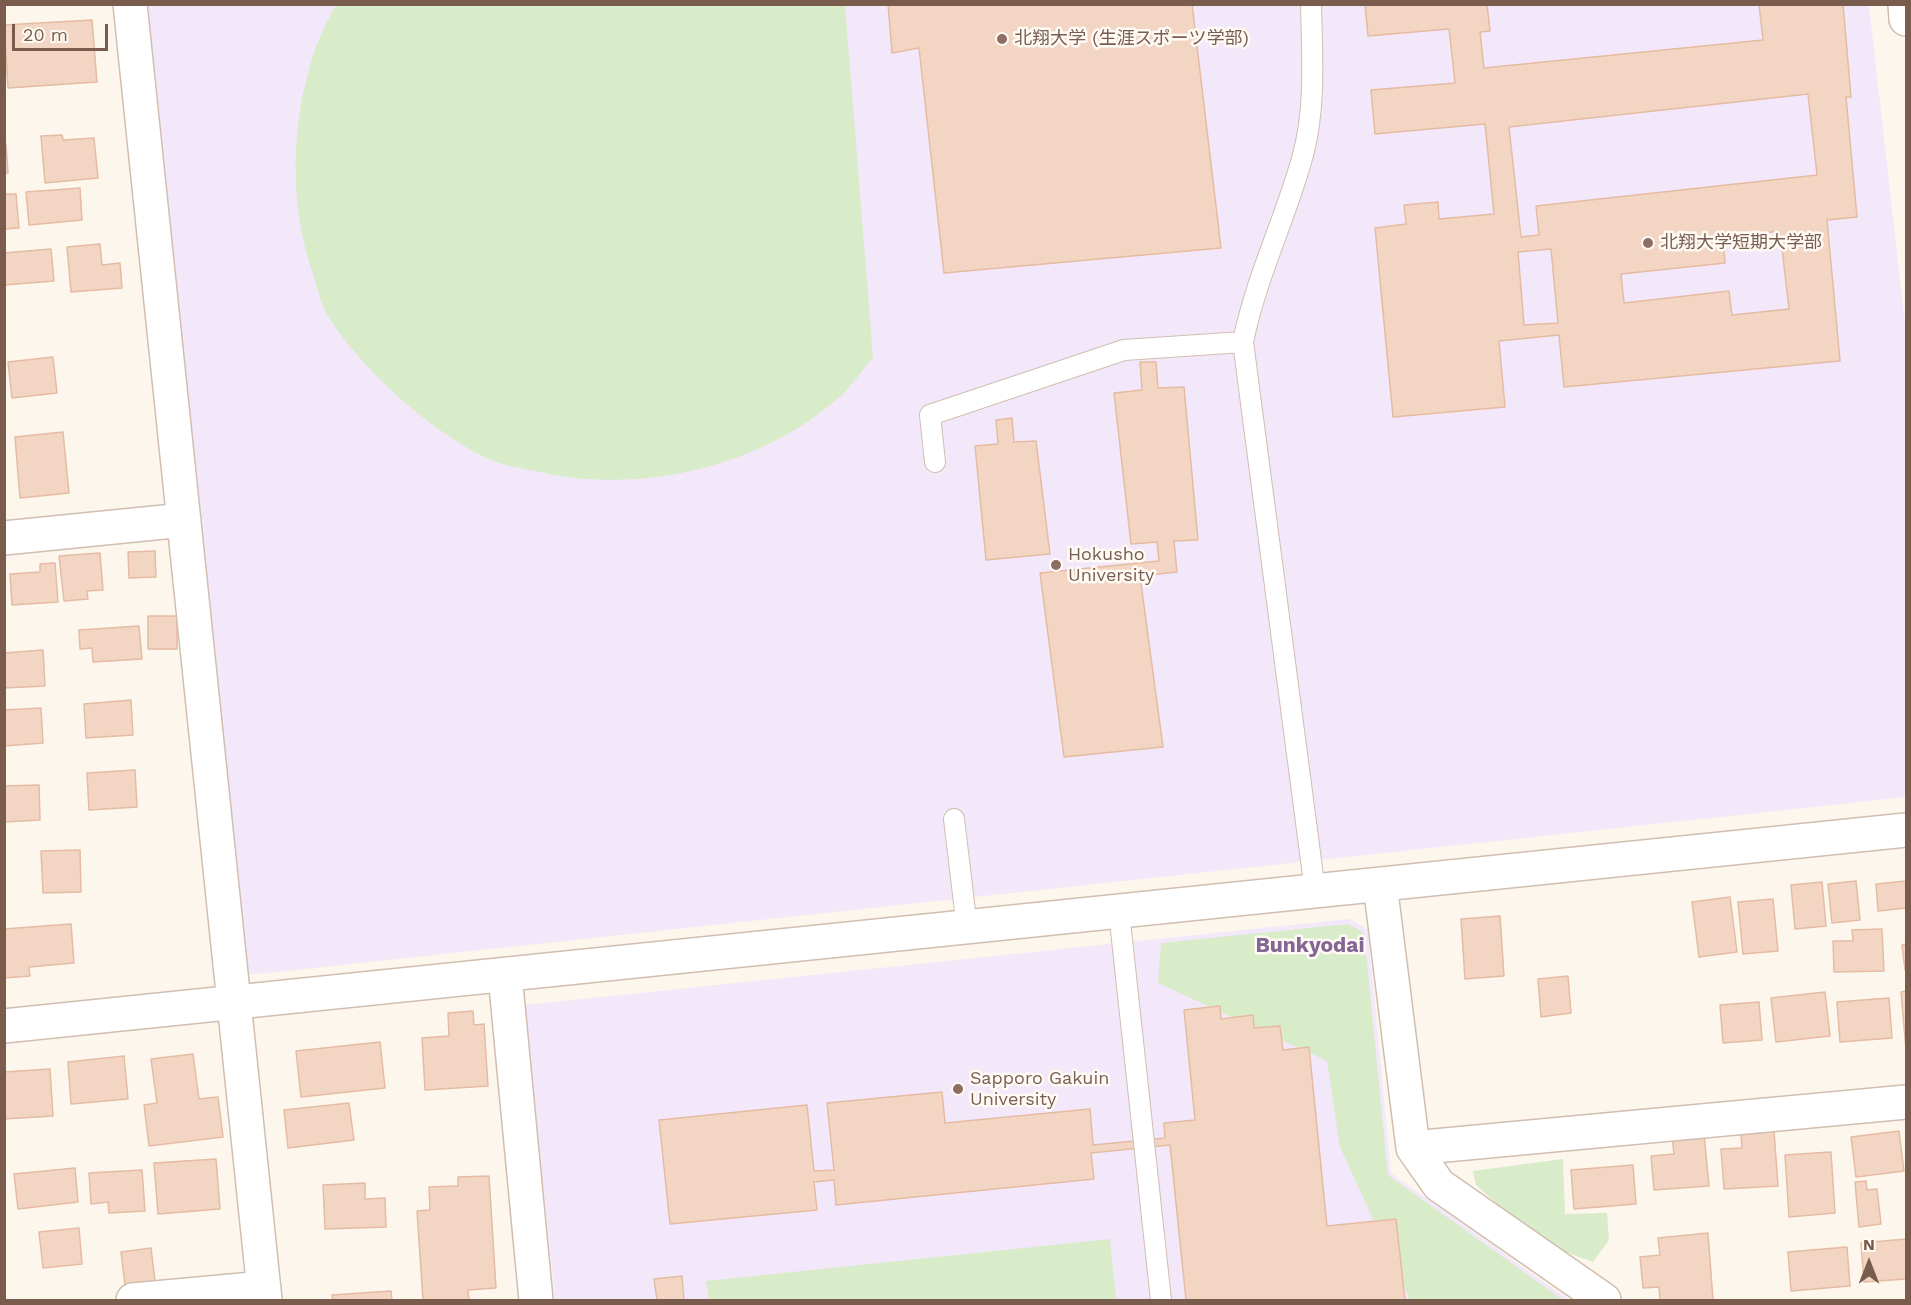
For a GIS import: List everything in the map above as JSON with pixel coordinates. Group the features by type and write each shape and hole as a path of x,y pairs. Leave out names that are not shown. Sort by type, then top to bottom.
{"street":[{"path":"130,4 264,1294 133,1300"},
{"path":"1905,4 1906,19"},
{"path":"4,538 184,520"},
{"path":"4,1026 1906,830"},
{"path":"1380,884 1413,1148 1439,1185 1604,1300"},
{"path":"505,975 536,1300"},
{"path":"1413,1148 1906,1102"}],"lane":[{"path":"1311,4 1311,116 1303,155 1251,302 1243,342 1315,891"},
{"path":"935,462 930,415 1124,350 1243,342"},
{"path":"954,819 967,928"},
{"path":"1119,912 1161,1300"}],"shaded area":[{"name":"Hokusho University","path":"148,5 1869,5 1906,333 1906,797 248,975"},
{"name":"Sapporo Gakuin University","path":"1349,919 1368,930 1391,1173 1569,1300 555,1300 525,1005"}],"green space":[{"path":"336,5 845,5 873,357 842,395 810,420 775,441 738,457 699,469 659,477 619,480 578,478 539,472 491,460 445,434 399,398 341,335 323,305 306,250 297,194 297,136 300,108 316,47"},
{"path":"1348,924 1364,933 1388,1175 1563,1300 1410,1300 1340,1147 1327,1061 1158,983 1161,943"},
{"path":"1563,1159 1565,1214 1607,1213 1609,1240 1593,1262 1557,1249 1503,1209 1476,1185 1473,1171"},
{"path":"1110,1239 1116,1300 709,1300 706,1281"}],"building":[{"path":"888,4 1192,4 1221,248 944,273 919,48 892,53"},
{"path":"1365,4 1487,4 1490,31 1480,32 1484,68 1763,40 1759,4 1843,4 1851,97 1846,97 1857,217 1827,220 1840,361 1564,387 1559,335 1499,341 1505,407 1393,417 1375,228 1406,224 1404,205 1438,202 1439,219 1494,214 1485,124 1375,134 1371,90 1455,83 1449,29 1368,36","holes":["1808,94 1817,175 1536,206 1539,235 1521,237 1509,127","1780,231 1789,309 1732,315 1729,291 1624,303 1621,274 1725,263 1723,238","1551,249 1558,323 1524,325 1518,252"]},
{"path":"92,20 97,82 8,88 4,25"},
{"path":"62,135 63,140 94,138 98,178 45,183 41,136"},
{"path":"4,144 6,144 8,173 4,173"},
{"path":"80,188 82,220 29,225 26,192"},
{"path":"4,194 16,194 19,228 4,229"},
{"path":"100,244 102,265 120,263 122,288 71,292 67,247"},
{"path":"51,249 54,281 4,285 4,253"},
{"path":"53,357 57,393 12,398 8,362"},
{"path":"1140,362 1156,362 1158,388 1184,387 1198,540 1174,541 1177,572 1140,576 1163,747 1064,757 1040,573 1159,561 1157,542 1131,544 1114,393 1142,390"},
{"path":"1012,418 1014,442 1036,441 1050,554 986,560 975,446 998,444 996,420"},
{"path":"63,432 69,493 20,498 15,437"},
{"path":"155,551 156,577 129,578 128,552"},
{"path":"100,553 103,590 87,591 88,599 64,601 59,556"},
{"path":"55,563 58,602 12,605 10,574 40,572 40,564"},
{"path":"148,616 177,616 177,649 148,649"},
{"path":"139,626 142,659 93,662 92,648 80,649 79,630"},
{"path":"43,650 45,686 4,688 4,653"},
{"path":"131,700 133,735 86,738 84,704"},
{"path":"41,708 43,743 4,746 4,710"},
{"path":"135,770 137,807 89,810 87,773"},
{"path":"39,785 40,820 4,822 4,786"},
{"path":"80,850 81,892 43,893 41,851"},
{"path":"1856,881 1860,920 1832,923 1828,884"},
{"path":"1906,881 1906,908 1878,911 1876,884"},
{"path":"1822,882 1826,926 1795,929 1791,885"},
{"path":"1730,897 1737,952 1699,957 1692,902"},
{"path":"1773,899 1778,951 1743,954 1738,902"},
{"path":"1500,916 1504,976 1465,979 1461,919"},
{"path":"71,924 74,963 29,967 30,976 4,978 4,929"},
{"path":"1882,929 1884,971 1834,972 1833,941 1853,941 1852,930"},
{"path":"1906,944 1906,970 1905,970 1902,945"},
{"path":"1568,976 1571,1013 1541,1017 1538,979"},
{"path":"1906,991 1906,1050 1901,992"},
{"path":"1825,992 1830,1036 1776,1042 1771,998"},
{"path":"1889,998 1892,1038 1840,1042 1837,1002"},
{"path":"1759,1002 1762,1040 1723,1043 1720,1005"},
{"path":"1220,1006 1221,1019 1253,1015 1254,1028 1280,1026 1283,1050 1309,1047 1327,1226 1396,1219 1405,1300 1186,1300 1170,1145 1091,1153 1094,1179 836,1205 834,1180 814,1182 817,1210 670,1224 659,1120 807,1105 814,1171 834,1170 827,1103 942,1092 945,1123 1090,1109 1093,1145 1165,1138 1164,1123 1195,1120 1184,1010"},
{"path":"473,1011 474,1025 484,1024 488,1086 425,1090 422,1038 449,1036 448,1013"},
{"path":"380,1042 385,1088 301,1097 296,1051"},
{"path":"193,1054 199,1099 218,1097 223,1137 149,1146 144,1105 157,1103 151,1059"},
{"path":"124,1056 128,1099 71,1104 68,1062"},
{"path":"50,1069 53,1116 4,1119 4,1072"},
{"path":"349,1103 354,1140 288,1148 284,1110"},
{"path":"1774,1131 1778,1186 1724,1189 1721,1149 1742,1148 1741,1134"},
{"path":"1899,1131 1904,1171 1856,1177 1851,1137"},
{"path":"1704,1134 1709,1186 1654,1190 1651,1156 1674,1154 1672,1136"},
{"path":"1831,1152 1835,1213 1789,1217 1785,1155"},
{"path":"216,1159 220,1209 158,1214 154,1163"},
{"path":"1633,1165 1636,1204 1574,1209 1571,1170"},
{"path":"75,1168 78,1202 18,1209 14,1174"},
{"path":"142,1170 145,1211 109,1213 108,1202 91,1204 89,1173"},
{"path":"489,1176 496,1288 468,1290 469,1300 423,1300 417,1211 430,1210 429,1187 458,1186 458,1177"},
{"path":"1866,1181 1867,1190 1877,1189 1881,1224 1859,1227 1855,1182"},
{"path":"365,1183 365,1199 385,1198 386,1227 325,1229 323,1185"},
{"path":"79,1228 82,1264 43,1268 39,1232"},
{"path":"1708,1233 1713,1300 1660,1300 1659,1287 1643,1288 1640,1257 1660,1255 1658,1238"},
{"path":"1906,1239 1906,1279 1864,1282 1861,1243"},
{"path":"1847,1247 1850,1286 1791,1291 1788,1252"},
{"path":"151,1248 155,1281 125,1285 121,1252"},
{"path":"682,1276 684,1300 657,1300 654,1279"},
{"path":"391,1291 392,1300 333,1300 332,1295"}],"place":[{"name":"北翔大学 (生涯スポーツ学部)","path":"1002,39"},
{"name":"北翔大学短期大学部","path":"1648,243"},
{"name":"Hokusho University","path":"1056,565"},
{"name":"Sapporo Gakuin University","path":"958,1089"}],"district":[{"name":"Bunkyodai","path":"1310,946"}]}
